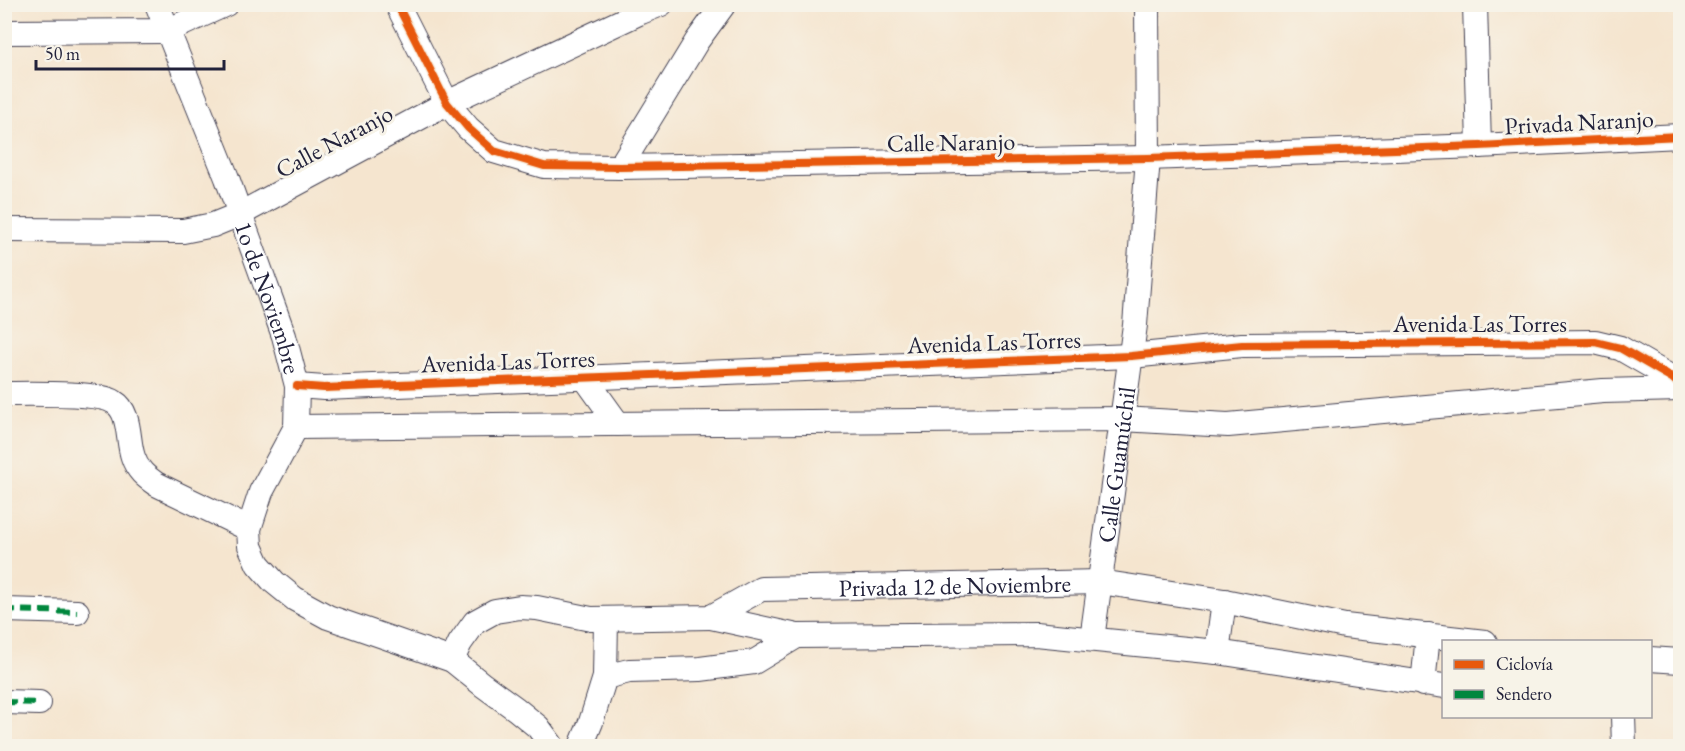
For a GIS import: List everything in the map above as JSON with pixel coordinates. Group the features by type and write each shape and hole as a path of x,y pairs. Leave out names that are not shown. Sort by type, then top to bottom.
{"street":[{"name":"1o de Noviembre","path":"157,4 240,214 284,336 297,386 296,427 261,492 249,529"},
{"path":"4,32 167,31 226,4"},
{"path":"397,4 447,103"},
{"name":"Calle Naranjo","path":"4,230 183,231 213,225 240,214 447,103 661,4"},
{"path":"620,167 697,41 724,4"},
{"name":"Calle Guamúchil","path":"1092,639 1140,274 1148,158 1147,4"},
{"path":"1475,4 1479,146"},
{"name":"Calle Naranjo","path":"447,103 468,128 494,151 544,166 620,167 1148,158 1479,146"},
{"name":"Privada Naranjo","path":"1479,146 1680,136"},
{"name":"Avenida Las Torres","path":"297,386 324,388 1131,356 1242,345 1595,342 1620,348 1672,378 1680,387"},
{"path":"585,378 618,424"},
{"name":"Avenida Las Torres","path":"296,427 1122,419 1228,425 1604,391 1680,387"},
{"path":"4,394 91,396 114,401 124,412 133,458 143,475 156,484 249,529 250,546 258,564 274,582 295,599 328,617 452,660 538,727 552,747"},
{"name":"Privada 12 de Noviembre","path":"711,617 761,589 1100,582 1224,601 1345,627 1469,640"},
{"path":"1217,652 1224,601"},
{"name":"Privada 12 de Noviembre","path":"452,660 460,643 475,622 495,611 520,607 537,608 591,619 711,617 797,636 1036,634 1217,652 1433,685"},
{"path":"4,610 77,612"},
{"path":"581,747 605,676 606,619"},
{"path":"1428,635 1433,685"},
{"path":"605,676 629,671 700,669 754,662 797,636"},
{"path":"4,702 39,703"},
{"path":"1623,718 1623,747"}],"marked path":[{"path":"4,610 77,612"},
{"path":"4,702 39,703"}],"cycle path":[{"path":"397,4 447,103 468,128 494,151 544,166 620,167 1148,158 1680,136"},
{"path":"297,386 324,388 1131,356 1242,345 1595,342 1620,348 1680,385"}]}
